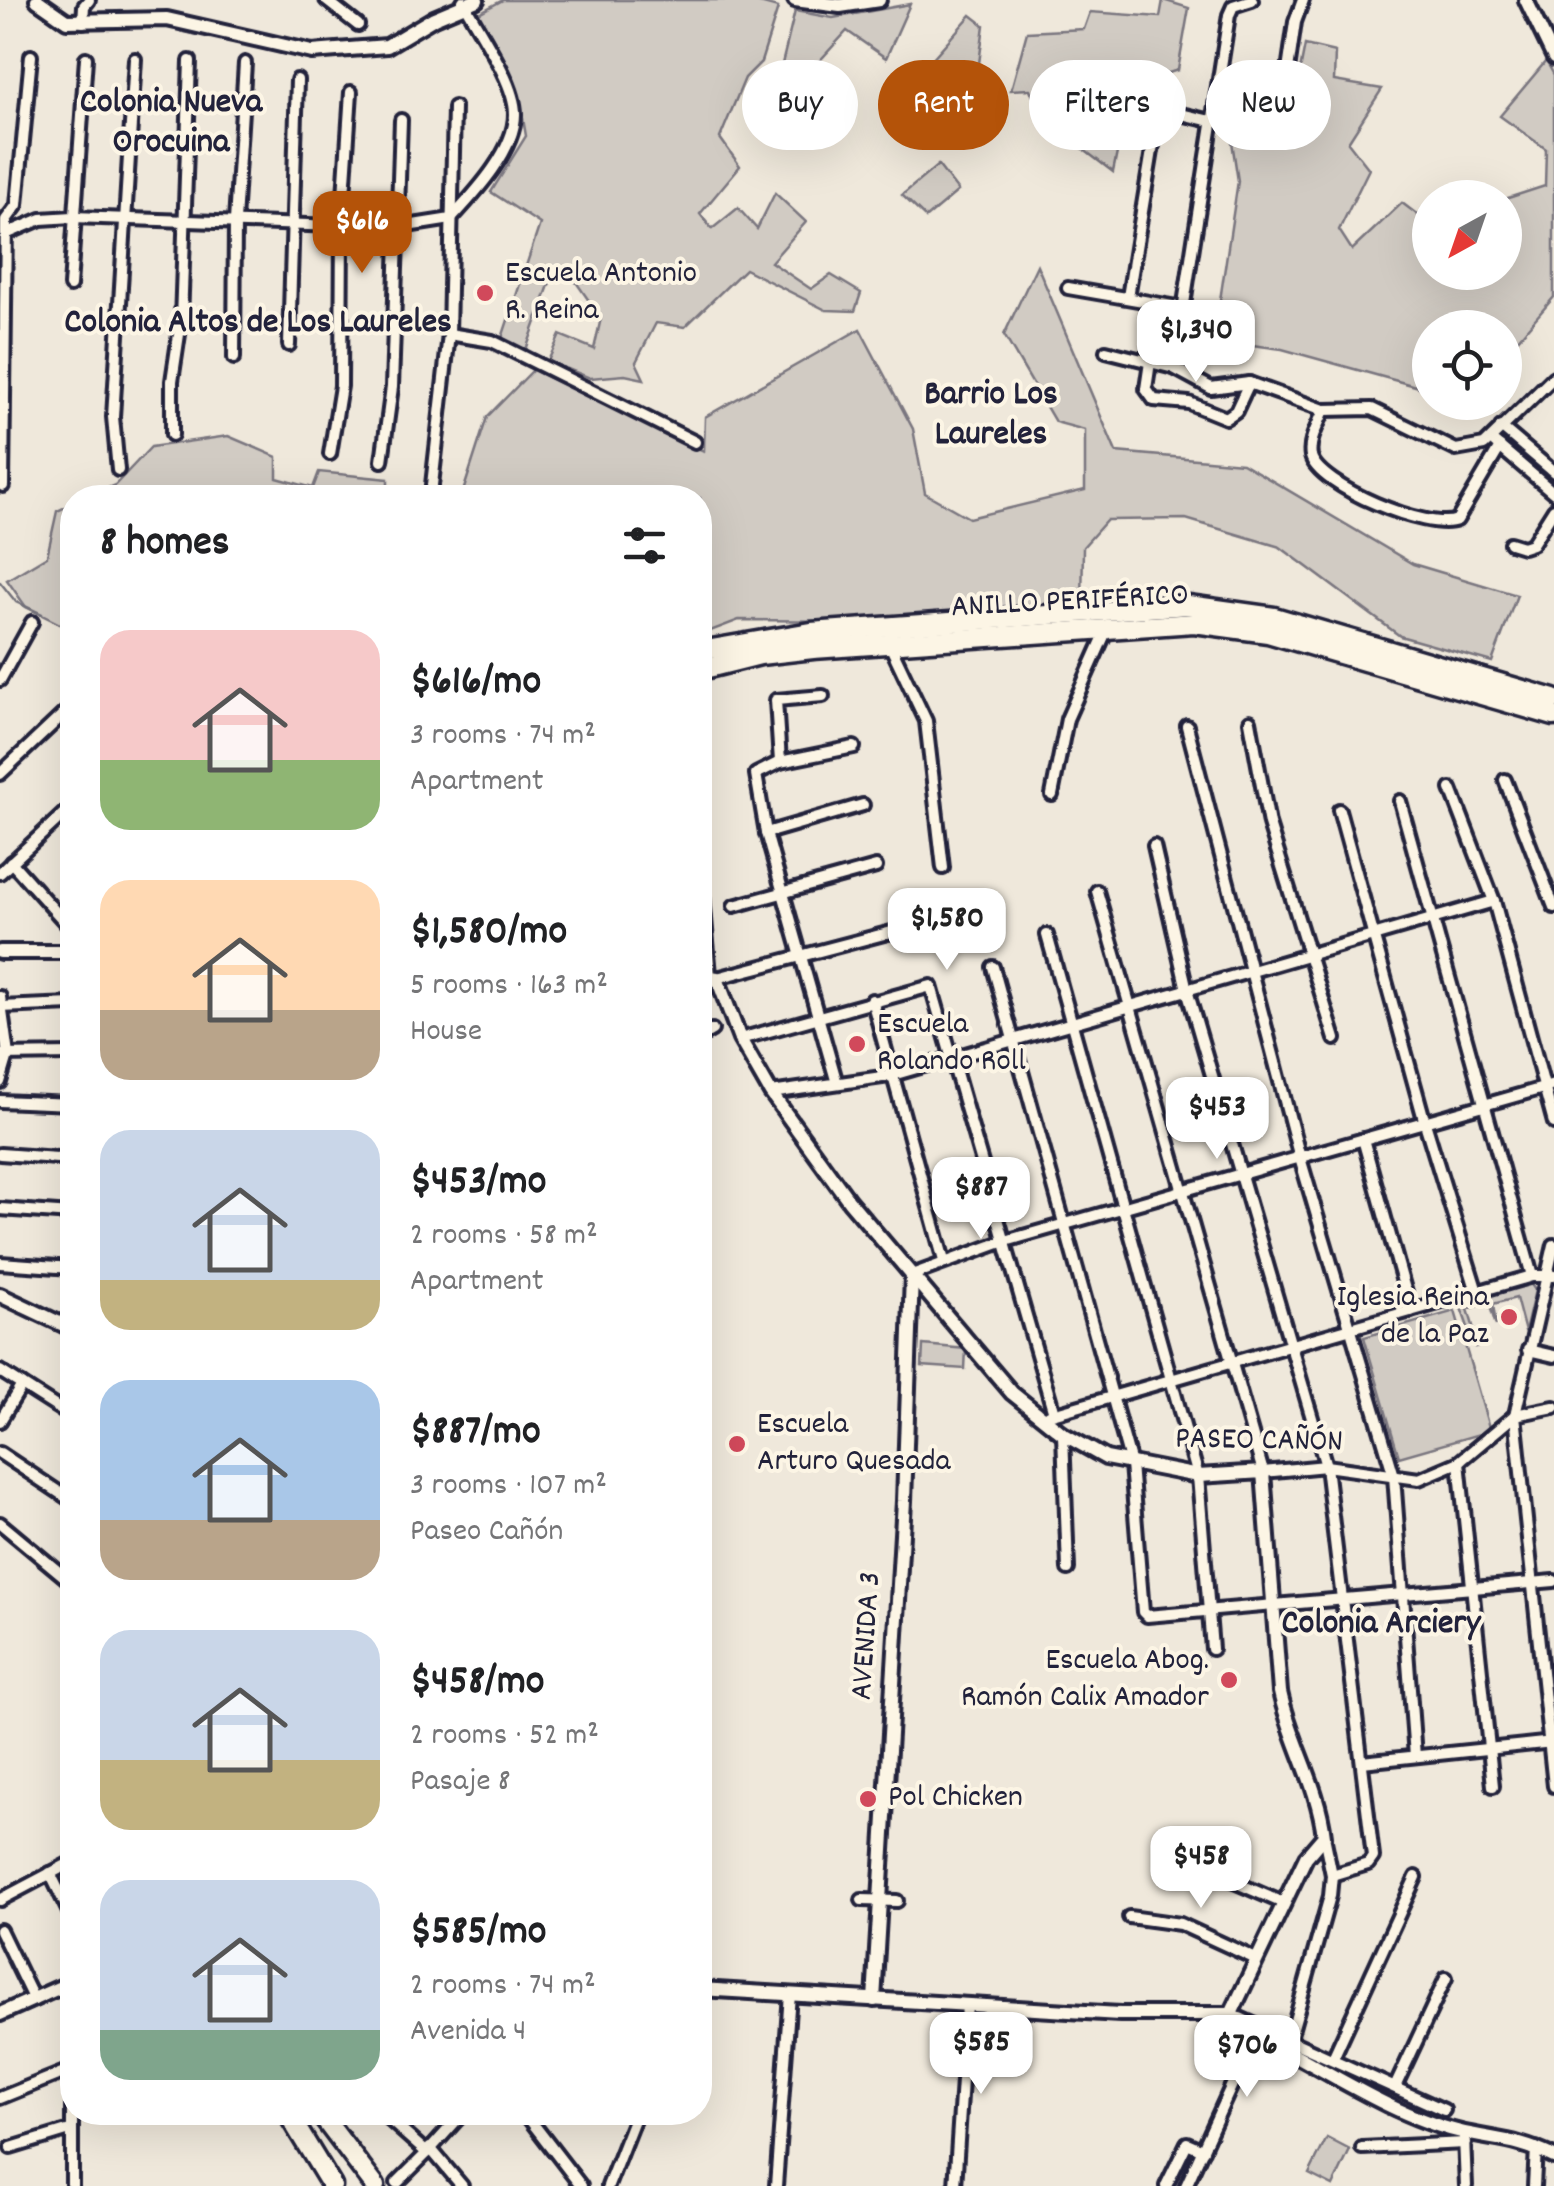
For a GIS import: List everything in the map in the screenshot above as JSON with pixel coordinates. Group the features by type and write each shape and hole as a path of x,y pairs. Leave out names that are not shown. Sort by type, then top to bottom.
{"highway":[{"name":"ANILLO PERIFÉRICO","path":"712,649 811,632 1188,605 1274,617 1554,699"},
{"name":"ANILLO PERIFÉRICO","path":"712,667 760,655 1108,626 1194,623 1268,633 1554,716"},
{"path":"295,2125 332,2186"},
{"path":"329,2125 375,2186"}],"street":[{"path":"6,234 41,219 73,217 394,228 451,219 498,158 515,114 510,94 468,1 388,46 325,52 167,19 83,22 54,15 37,0"},
{"path":"83,22 84,6 89,0"},
{"path":"326,0 358,26"},
{"path":"794,0 840,6 879,0"},
{"path":"1223,60 1233,6 1252,0"},
{"path":"1290,60 1303,0"},
{"path":"1526,0 1554,58"},
{"path":"3,486 6,220 17,204 31,56"},
{"path":"70,286 73,217 86,104 86,58"},
{"path":"118,470 113,417 135,60"},
{"path":"172,435 172,381 181,320 190,61"},
{"path":"234,358 234,221 245,63"},
{"path":"289,346 297,80"},
{"path":"330,454 341,386 342,226 351,92"},
{"path":"432,485 449,334 454,107"},
{"path":"1128,298 1157,120 1168,112 1206,120"},
{"path":"382,461 392,387 394,228 401,120"},
{"path":"1174,368 1210,150"},
{"path":"1068,288 1184,308"},
{"path":"449,334 492,340 695,442"},
{"path":"1106,351 1174,368 1210,388 1249,382 1324,410 1372,410 1456,450 1495,443"},
{"path":"1150,362 1146,389 1154,400 1189,404 1226,418 1236,411 1249,382"},
{"path":"1324,410 1311,444 1316,467 1341,486 1411,518 1450,523 1457,520 1502,427 1554,376"},
{"path":"1502,427 1554,472"},
{"path":"1495,443 1554,493"},
{"path":"1510,543 1523,548 1532,544 1554,508"},
{"path":"0,680 32,622"},
{"path":"1052,794 1067,719 1108,626"},
{"path":"890,645 926,722 934,764 943,868"},
{"path":"780,762 776,700 823,696"},
{"path":"0,774 60,717"},
{"path":"1250,721 1269,824 1335,1039"},
{"path":"1186,726 1300,1158 1394,1476 1406,1594 1414,1756"},
{"path":"836,1080 804,955 766,832 756,774 780,762 854,747"},
{"path":"1505,780 1554,907"},
{"path":"1451,788 1494,902 1549,1087 1554,1124"},
{"path":"1400,801 1487,1104 1543,1275"},
{"path":"766,832 862,805"},
{"path":"1339,810 1425,1122 1478,1292"},
{"path":"0,873 60,818"},
{"path":"1154,846 1187,990 1326,1466 1339,1601 1374,1857 1368,1864 1332,1875"},
{"path":"11,862 60,917"},
{"path":"734,906 876,866"},
{"path":"1098,891 1229,1364 1263,1472 1280,1692 1287,1726 1316,1790 1332,1875 1315,1956 1290,2038"},
{"path":"770,1094 836,1080 890,1076 1494,902"},
{"path":"712,975 903,930"},
{"path":"1048,935 1069,1024 1174,1380 1198,1476 1212,1648"},
{"path":"0,952 60,952"},
{"path":"993,967 1010,1042 1131,1464 1143,1612 1147,1616 1554,1581"},
{"name":"PASEO CAÑÓN","path":"712,982 770,1094 849,1202 1012,1393 1048,1415 1064,1434 1106,1458 1198,1476 1326,1466 1420,1479 1459,1462 1515,1416 1554,1407"},
{"path":"740,1040 931,986 1048,1415 1543,1275"},
{"path":"872,1000 944,1262"},
{"path":"0,1082 4,1055 1,1004 60,1004"},
{"path":"4,1055 60,1054"},
{"path":"912,1275 1002,1242 1549,1087"},
{"path":"0,1101 60,1104"},
{"path":"1362,1139 1412,1311"},
{"path":"0,1154 60,1158"},
{"path":"0,1209 60,1213"},
{"path":"1554,1245 1543,1275 1515,1416 1554,1786"},
{"path":"0,1264 60,1267"},
{"name":"AVENIDA 3","path":"874,2000 904,1501 912,1275"},
{"path":"0,1294 60,1324"},
{"path":"1538,1310 1554,1314"},
{"path":"1528,1350 1554,1356"},
{"path":"0,1371 60,1410"},
{"path":"0,1421 22,1385"},
{"path":"1064,1434 1068,1568"},
{"path":"0,1453 60,1493"},
{"path":"1459,1462 1486,1750 1494,1786"},
{"path":"0,1523 60,1573"},
{"path":"1362,1762 1551,1742"},
{"path":"1231,2014 1306,1858 1324,1836"},
{"path":"0,1900 60,1868"},
{"path":"50,1873 60,1893"},
{"path":"1333,2058 1416,1877"},
{"path":"1224,1878 1283,1903"},
{"path":"862,1900 897,1901"},
{"path":"1129,1916 1180,1924 1256,1959"},
{"path":"0,1930 34,2000"},
{"path":"1396,2085 1446,1978"},
{"path":"0,2014 60,1988"},
{"path":"712,1990 967,2005 1231,2014 1396,2085 1444,2110"},
{"path":"776,2186 790,1994"},
{"path":"955,2186 967,2005"},
{"path":"1231,2014 1254,2034 1464,2137"},
{"path":"1186,2186 1254,2034"},
{"path":"0,2098 60,2075"},
{"path":"70,2125 72,2186"},
{"path":"397,2125 462,2186"},
{"path":"397,2183 452,2125"},
{"path":"534,2125 581,2186"},
{"path":"608,2186 633,2125"},
{"path":"11,2148 70,2130"},
{"path":"1464,2137 1466,2186"},
{"path":"1362,2148 1464,2137 1508,2137 1554,2156"},
{"path":"1166,2186 1187,2143 1203,2150"},
{"path":"1534,2186 1536,2148"}],"shaded area":[{"path":"503,0 748,0 778,8 762,60 742,60 742,85 720,138 740,166 700,214 712,229 738,208 757,229 775,193 806,222 771,262 811,289 831,275 861,293 855,311 826,310 745,269 685,327 656,323 636,362 644,379 625,375 590,378 548,361 560,335 594,349 601,318 576,282 554,271 526,350 502,338 540,224 491,192 526,136 519,95 477,14"},
{"path":"1163,0 1189,8 1180,60 1029,60 1029,89 1011,90 1027,32 1084,29 1090,12 1160,17"},
{"path":"910,4 886,58 847,31 820,60 783,60 795,11 833,18"},
{"path":"971,15 984,25 979,60 931,60"},
{"path":"1305,45 1335,52 1334,81 1382,89 1348,142 1369,169 1339,230 1352,250 1402,203 1412,210 1412,290 1522,290 1522,193 1545,186 1546,149 1500,116 1546,61 1554,75 1554,297 1522,334 1522,310 1412,310 1412,385 1282,349 1214,340 1238,181 1233,150 1331,150 1331,60 1302,60"},
{"path":"1084,150 1118,150 1113,172"},
{"path":"938,165 958,191 926,218 902,195"},
{"path":"1037,265 1116,452 1242,463 1413,564 1517,595 1492,662 1400,636 1280,547 1186,519 1107,520 1083,547 1082,605 840,621 739,620 712,630 712,485 465,485 487,417 533,370 704,451 705,417 860,329 913,429 925,493 969,518 1085,490 1085,430 1055,422 1004,335"},
{"path":"228,436 277,457 277,478 302,485 115,485 151,447"},
{"path":"319,472 388,479 388,485 314,485"},
{"path":"60,510 60,624 26,607 7,580 47,556"},
{"path":"1530,1283 1535,1290 1525,1332 1516,1298 1493,1304 1496,1326 1489,1303 1468,1309 1479,1346 1475,1347 1460,1305"},
{"path":"1455,1311 1490,1431 1399,1457 1364,1337"},
{"path":"923,1345 966,1349 965,1369 922,1366"},
{"path":"1327,2138 1350,2150 1333,2186 1309,2174"}],"waterway":[{"path":"0,582 16,602 42,614"}],"place":[{"name":"Escuela Antonio R. Reina","path":"485,293"},
{"name":"Escuela Rolando Roll","path":"857,1044"},
{"name":"Iglesia Reina de la Paz","path":"1509,1317"},
{"name":"Escuela Arturo Quesada","path":"737,1444"},
{"name":"Escuela Abog. Ramón Calix Amador","path":"1229,1680"},
{"name":"Pol Chicken","path":"868,1799"}],"district":[{"name":"Colonia Nueva Orocuina","path":"171,124"},
{"name":"Colonia Altos de Los Laureles","path":"258,324"},
{"name":"Barrio Los Laureles","path":"991,416"},
{"name":"Colonia Arciery","path":"1381,1625"}]}
